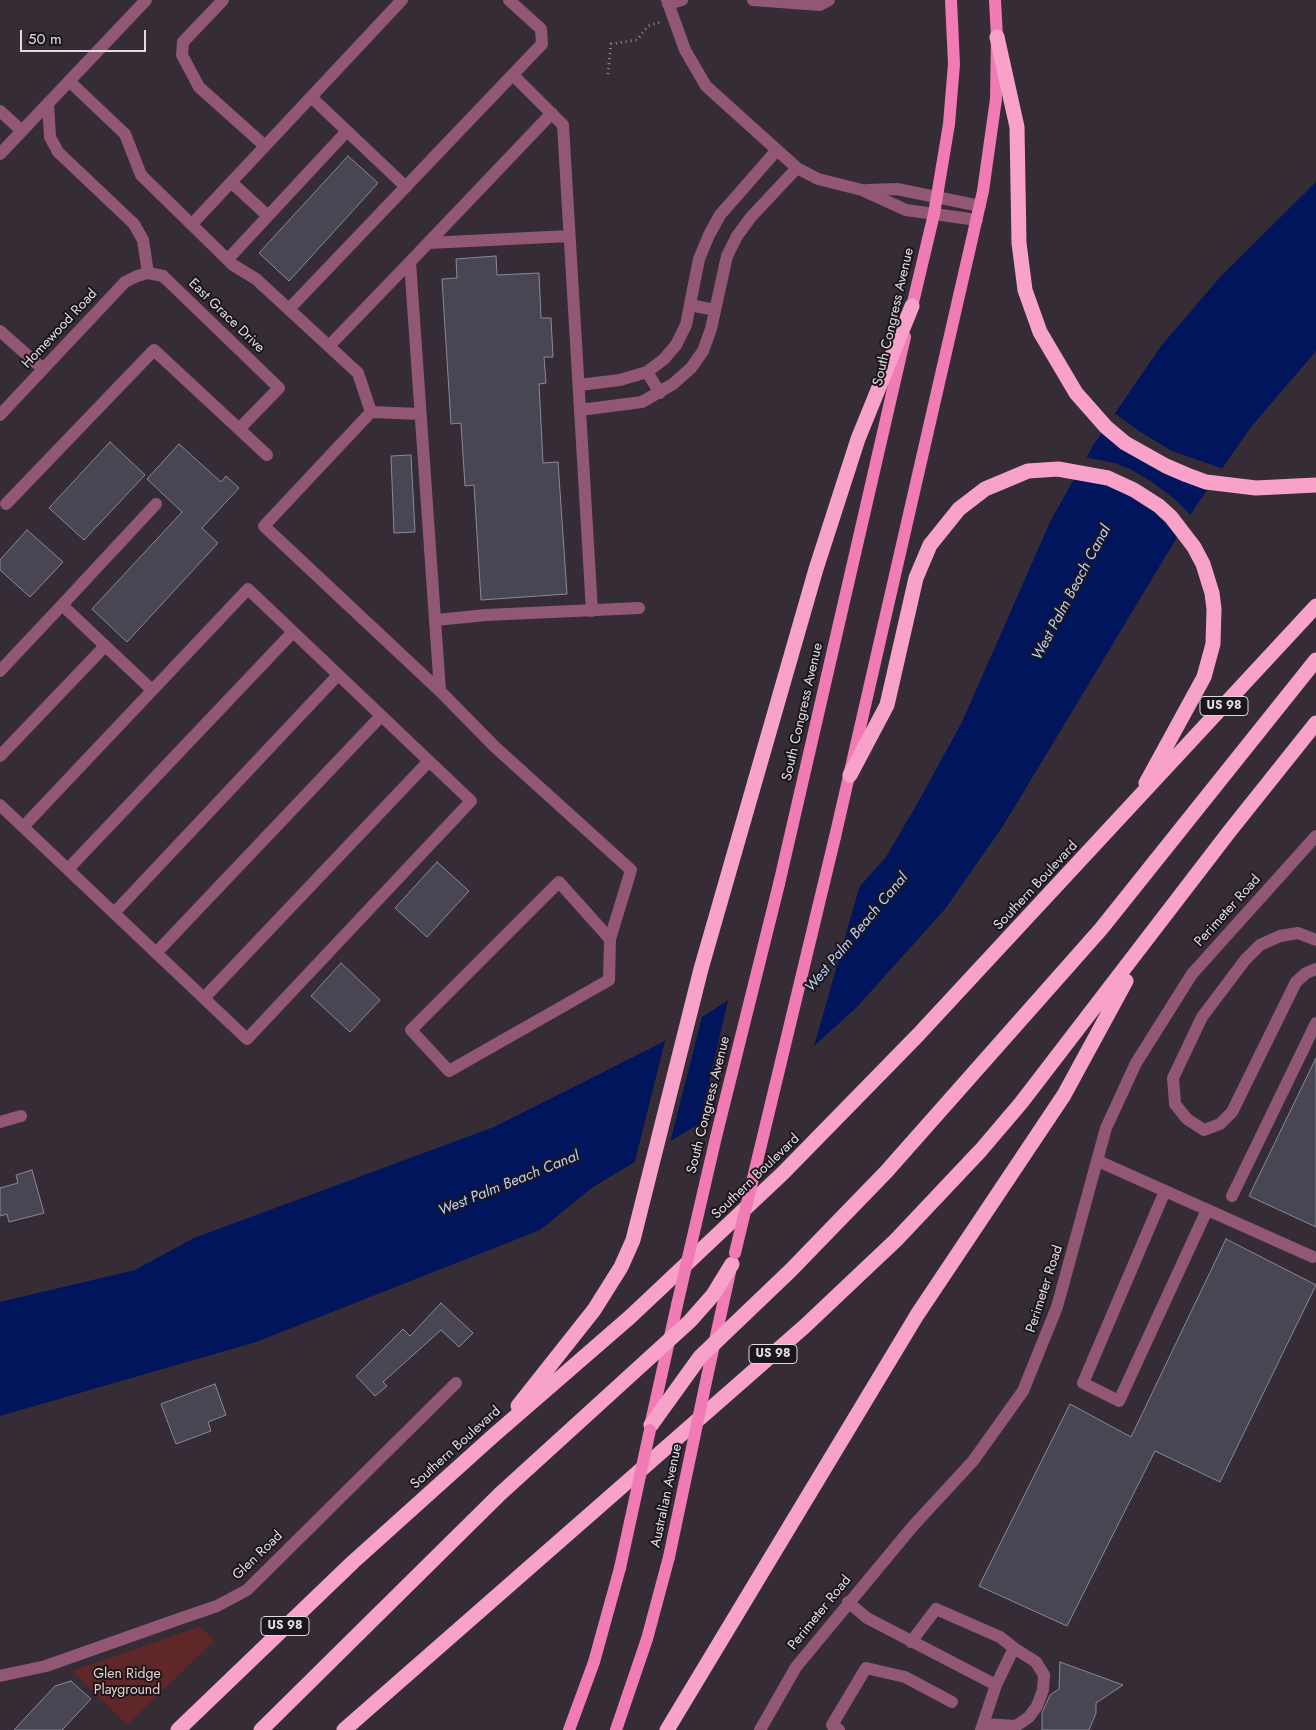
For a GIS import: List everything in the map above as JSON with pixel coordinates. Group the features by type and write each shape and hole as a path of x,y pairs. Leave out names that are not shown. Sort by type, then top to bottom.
{"highway":[{"path":"997,38 1017,127 1019,243 1025,290 1031,311 1051,354 1086,406 1106,428 1125,442 1166,466 1206,482 1280,488 1316,485"},
{"path":"493,1436 584,1324 613,1282 635,1232 695,991 816,569 858,439 912,306"},
{"path":"850,775 887,705 916,578 930,544 959,509 986,489 1028,471 1049,469 1090,473 1108,478 1134,490 1171,517 1194,547 1203,564 1212,593 1214,627 1210,660 1197,691 1133,806"},
{"name":"Southern Boulevard","path":"178,1730 265,1645 493,1436 637,1311 784,1173 918,1035 1133,806 1316,606"},
{"path":"650,1427 689,1370 715,1341 838,1222 971,1078 1101,929 1316,660"},
{"name":"US 98","path":"344,1730 805,1326 896,1240 981,1150 1021,1103 1316,723"},
{"path":"667,1730 917,1315 1064,1095 1154,930"},
{"path":"261,1730 494,1500 670,1339 708,1301 733,1258"}],"main road":[{"name":"South Congress Avenue","path":"650,1427 718,1128 779,884 934,214 952,94 954,33 951,0"},
{"path":"733,1258 850,775 980,206 994,115 997,38 995,0"},
{"name":"Australian Avenue","path":"616,1730 647,1639 669,1557 733,1258"},
{"path":"569,1730 594,1662 620,1568 650,1427"}],"street":[{"path":"0,154 146,0"},
{"path":"223,0 183,42 182,56 199,87 265,146"},
{"path":"192,224 402,0"},
{"path":"289,309 542,44 541,29 509,0"},
{"path":"682,0 668,2 685,50 706,86 797,168 832,184 862,190 897,189 980,206"},
{"path":"753,0 820,5 829,0"},
{"path":"513,75 563,125 592,611"},
{"path":"69,81 125,134 141,175 228,259 256,279 358,373 371,412"},
{"path":"311,97 406,187"},
{"path":"48,103 50,138 58,152 134,224 143,240 148,274"},
{"path":"0,111 22,131"},
{"path":"329,346 552,113"},
{"path":"228,259 347,131"},
{"path":"578,385 620,380 647,372 664,359 676,345 686,326 699,259 720,215 776,151"},
{"path":"580,410 642,402 660,393 691,368 702,351 715,310 727,256 737,236 751,217 797,168"},
{"path":"231,182 268,216"},
{"path":"862,190 906,210 977,220"},
{"path":"428,243 569,236"},
{"path":"410,262 440,691"},
{"name":"Homewood Road","path":"0,415 125,282 137,276 148,274"},
{"name":"East Grace Drive","path":"148,274 163,276 279,388 239,429"},
{"path":"690,305 715,310"},
{"path":"0,331 43,370"},
{"path":"2,504 154,350 267,455"},
{"path":"647,372 660,393"},
{"path":"420,414 371,412 264,526 440,691 495,747 631,870 610,939 609,980 449,1071 411,1030 559,882 610,939"},
{"path":"0,671 156,504"},
{"path":"0,805 23,827 68,869 156,953 204,998 246,1039 472,801 248,589 23,827"},
{"path":"62,605 152,690"},
{"path":"436,620 639,608"},
{"path":"68,869 293,632"},
{"path":"0,756 105,646"},
{"path":"114,913 338,675"},
{"path":"156,953 381,716"},
{"path":"204,998 429,761"},
{"name":"Perimeter Road","path":"760,1730 796,1667 913,1526 973,1461 1023,1391 1057,1307 1106,1128 1136,1063 1192,974 1316,836"},
{"path":"1316,940 1298,933 1280,936 1260,945 1245,960 1202,1017 1174,1078 1175,1104 1187,1119 1204,1130 1220,1124 1232,1112 1296,982 1306,974 1316,970"},
{"path":"1232,1196 1316,1023"},
{"path":"0,1122 21,1116"},
{"path":"1098,1161 1313,1257"},
{"path":"1165,1191 1083,1383 1119,1401 1207,1210"},
{"name":"Glen Road","path":"0,1676 46,1666 180,1620 217,1606 247,1590 456,1383"},
{"path":"848,1602 866,1618 996,1685"},
{"path":"911,1642 936,1609 1000,1637 1036,1662 1044,1675 1043,1690 1037,1706 1029,1717 1016,1726 982,1727 996,1685 1014,1648"},
{"path":"839,1730 832,1725 866,1668 905,1677 952,1702"}],"path":[{"path":"608,74 611,44 637,40 648,26 674,18"}],"green space":[{"name":"Glen Ridge Playground","path":"199,1627 215,1640 127,1725 72,1671"}],"water":[{"name":"West Palm Beach Canal","path":"1316,182 1316,351 1251,427 1196,506 1003,826 945,909 857,1007 814,1046 751,1093 593,1187 540,1230 256,1342 0,1416 0,1302 135,1270 194,1238 494,1127 661,1043 724,1003 837,912 886,857 917,804 962,722 1051,520 1094,444 1161,346 1221,276"}],"pier":[{"path":"1113,412 1139,431 1172,451 1224,469 1210,489 1100,431"},
{"path":"1084,457 1115,463 1130,469 1152,482 1176,500 1192,517 1179,538 1152,509 1123,491 1098,482 1072,479"},
{"path":"861,881 813,1050 753,1095 699,1126 729,996 835,910"},
{"path":"703,1013 670,1143 634,1165 666,1037"}],"building":[{"path":"348,156 378,183 289,281 259,253"},
{"path":"496,256 497,275 539,273 541,318 551,318 553,357 544,357 546,383 539,384 543,463 558,462 567,594 481,600 474,485 465,486 461,423 451,424 442,279 457,278 456,259"},
{"path":"110,442 145,475 84,540 49,508"},
{"path":"179,444 221,482 226,476 239,488 202,528 218,543 127,642 92,609 182,512 147,479"},
{"path":"411,455 415,532 394,533 391,456"},
{"path":"27,530 63,562 30,597 0,570 0,560"},
{"path":"437,862 469,891 427,937 395,908"},
{"path":"341,963 380,1000 350,1032 311,996"},
{"path":"1316,1058 1316,1227 1249,1196"},
{"path":"32,1170 44,1213 9,1222 7,1214 0,1216 0,1188 18,1183 16,1175"},
{"path":"1226,1239 1316,1285 1220,1482 1155,1451 1067,1626 979,1586 1070,1404 1131,1437"},
{"path":"441,1303 473,1333 459,1347 441,1330 383,1382 387,1386 375,1396 356,1376 403,1329 410,1336"},
{"path":"215,1384 226,1415 208,1422 211,1431 176,1444 161,1404"},
{"path":"1060,1662 1123,1685 1096,1703 1096,1713 1089,1730 1042,1730 1042,1713 1050,1695 1059,1689"},
{"path":"71,1681 91,1699 62,1730 14,1730 55,1686"}]}
